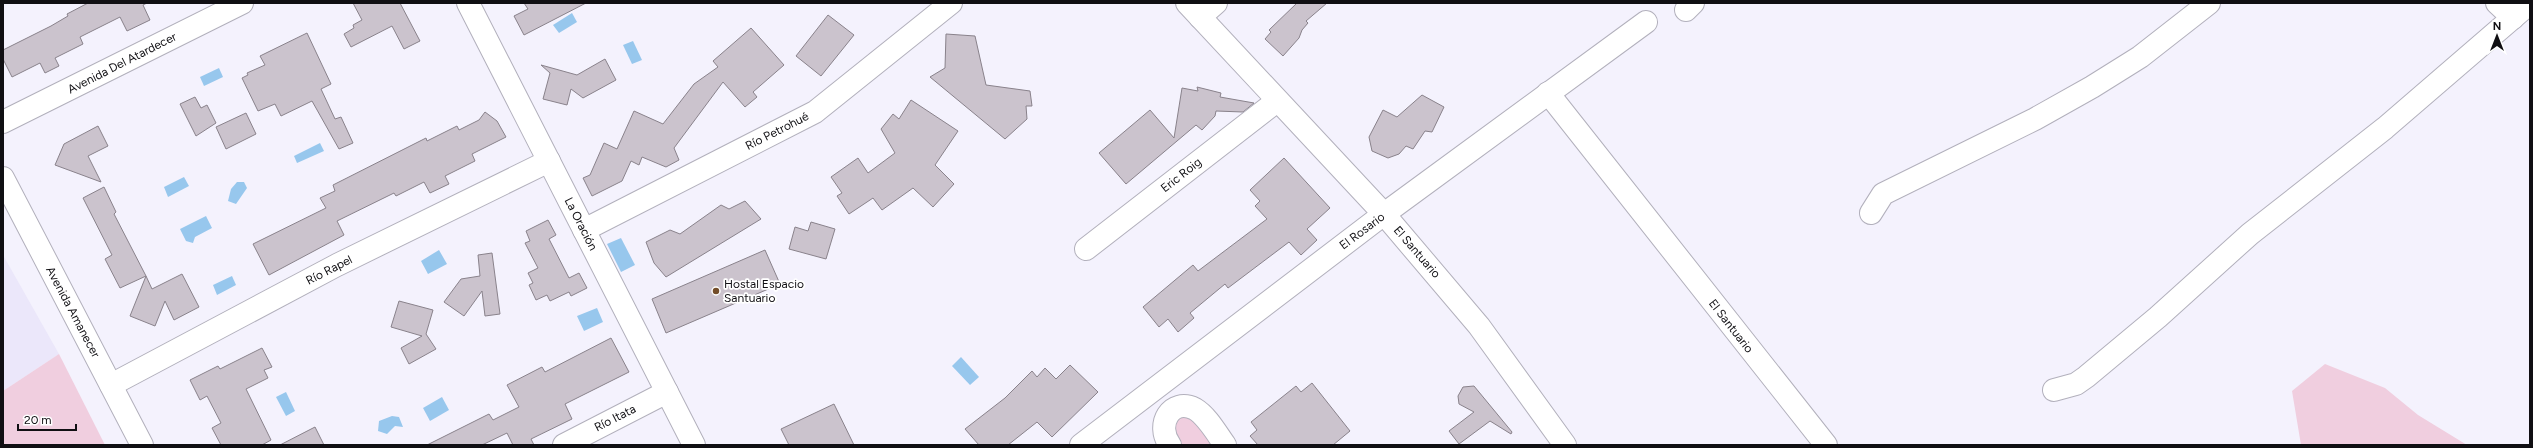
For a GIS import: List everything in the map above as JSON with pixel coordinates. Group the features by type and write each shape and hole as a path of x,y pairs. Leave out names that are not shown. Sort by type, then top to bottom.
{"street":[{"name":"Avenida Del Atardecer","path":"3,122 242,3"},
{"name":"La Oración","path":"468,3 694,445"},
{"name":"Río Petrohué","path":"584,230 815,112 951,3"},
{"path":"1193,10 1216,3"},
{"path":"1871,213 1883,194 2035,119 2117,72 2209,3"},
{"path":"2497,3 2513,18"},
{"path":"2054,390 2076,384 2086,377 2168,308 2250,234 2385,128 2530,3"},
{"name":"El Santuario","path":"1193,10 1276,101 1384,214 1480,326 1564,445"},
{"name":"El Rosario","path":"1081,445 1384,214 1646,22"},
{"name":"El Santuario","path":"1548,93 1826,445"},
{"name":"Eric Roig","path":"1086,249 1276,101"},
{"name":"Río Rapel","path":"111,385 337,266 549,161"},
{"name":"Avenida Amanecer","path":"3,178 142,445"},
{"path":"1155,388 1172,411"},
{"name":"Río Itata","path":"564,445 667,392"},
{"path":"1170,445 1164,433 1163,427 1168,415 1172,411 1184,407 1197,410 1226,445"}],"shaded area":[{"path":"3,255 59,354 3,391"},
{"path":"59,354 105,445 3,445 3,391"},
{"path":"2325,364 2385,388 2418,415 2467,445 2301,445 2292,391"},
{"path":"1189,415 1218,445 1177,445 1171,427 1177,418"}],"water":[{"path":"572,13 577,22 559,33 553,25"},
{"path":"633,41 642,60 632,64 623,45"},
{"path":"219,68 223,77 204,86 200,77"},
{"path":"320,143 324,151 297,163 294,156"},
{"path":"184,177 189,186 168,197 164,187"},
{"path":"237,182 244,182 247,188 236,204 228,201 231,189"},
{"path":"206,216 212,228 195,237 193,243 186,241 180,229"},
{"path":"621,238 635,265 621,272 607,244"},
{"path":"439,250 447,264 428,274 421,261"},
{"path":"232,276 236,285 217,295 213,285"},
{"path":"597,308 603,322 584,331 577,316"},
{"path":"961,357 979,377 970,385 952,366"},
{"path":"286,392 295,411 286,416 276,397"},
{"path":"442,397 449,410 430,421 423,408"},
{"path":"392,416 399,417 403,427 395,426 387,434 378,431 379,421"}],"building":[{"path":"88,3 147,3 143,5 150,20 127,31 120,17 80,37 83,44 55,58 59,66 45,73 40,63 12,77 3,59 3,50 51,26 68,16 67,14"},
{"path":"353,3 400,3 420,41 404,49 392,26 351,47 344,34 354,28 353,25 362,20"},
{"path":"524,3 586,3 524,35 514,16 528,9"},
{"path":"1297,3 1327,3 1306,21 1308,23 1302,30 1299,38 1283,56 1265,39 1271,32 1269,30"},
{"path":"828,15 854,35 821,76 796,56"},
{"path":"751,28 784,65 753,92 757,97 745,107 723,82 674,148 679,160 666,167 642,157 639,165 631,161 622,181 592,196 583,178 590,175 604,143 617,149 634,111 663,124 694,84 718,67 713,61"},
{"path":"307,33 331,84 321,89 335,119 341,117 353,143 339,149 312,101 281,116 275,104 258,111 242,78 248,75 247,73 265,65 260,56"},
{"path":"946,34 975,36 986,85 1030,91 1032,106 1026,106 1027,119 1005,139 930,77 945,68"},
{"path":"605,59 616,80 583,98 571,89 567,105 543,99 550,73 541,65 577,75"},
{"path":"1197,87 1221,93 1220,97 1254,103 1243,112 1216,111 1215,116 1202,130 1196,125 1126,184 1099,153 1150,110 1174,138 1182,88 1198,91"},
{"path":"1422,95 1444,107 1432,132 1425,131 1413,149 1406,146 1399,154 1388,158 1372,151 1369,137 1383,110 1397,117"},
{"path":"195,97 201,108 207,105 216,123 196,136 180,104"},
{"path":"911,100 958,131 935,165 954,184 933,207 913,188 882,210 873,198 849,214 837,196 842,193 831,177 858,158 868,173 895,153 881,129 893,114 899,119"},
{"path":"485,112 497,121 506,137 472,154 475,161 445,176 449,184 430,193 424,182 396,196 394,193 337,221 344,235 269,275 253,244 326,208 320,198 335,191 333,185 426,138 427,141 457,126 459,130 479,120"},
{"path":"246,113 256,134 226,149 216,127"},
{"path":"98,126 108,146 88,156 101,182 55,165 64,144"},
{"path":"1284,158 1330,208 1307,229 1317,240 1301,255 1289,242 1228,288 1225,284 1190,313 1194,318 1178,332 1168,319 1159,327 1143,307 1193,265 1198,271 1267,219 1255,206 1260,201 1250,190"},
{"path":"104,187 116,212 114,214 146,276 120,288 105,259 112,255 83,198"},
{"path":"745,201 761,219 666,277 654,263 646,242 670,230 680,234 721,205 729,209"},
{"path":"548,220 556,235 549,239 569,278 579,273 587,288 571,296 569,292 550,301 547,295 536,300 529,285 533,283 528,273 538,268 525,243 530,241 526,231"},
{"path":"811,222 835,229 826,259 789,249 795,227 808,231"},
{"name":"Hostal Espacio Santuario","path":"765,250 780,284 666,333 652,299"},
{"path":"492,253 500,314 485,316 482,291 464,316 444,302 461,279 480,276 478,255"},
{"path":"182,274 199,307 174,320 165,301 155,326 130,316 146,276 152,289"},
{"path":"399,301 433,310 426,334 436,349 409,364 401,348 422,336 391,327"},
{"path":"611,338 629,372 565,404 572,419 531,439 534,445 513,445 507,433 482,445 427,445 489,414 493,420 519,407 507,385 542,367 545,372"},
{"path":"262,348 272,367 264,370 268,378 246,389 271,440 262,445 221,445 212,428 221,423 207,396 200,400 190,380 218,366 220,369"},
{"path":"1070,365 1098,392 1052,437 1037,422 1008,445 979,445 965,429 1005,398 1032,371 1037,377 1045,368 1056,379"},
{"path":"1312,383 1350,431 1333,445 1258,445 1250,436 1257,430 1251,422 1296,386 1301,392"},
{"path":"1474,386 1512,432 1511,434 1490,421 1459,444 1449,431 1474,412 1459,404 1458,396 1463,387"},
{"path":"834,404 854,445 789,445 781,429"},
{"path":"315,427 324,445 280,445"}],"place":[{"name":"Hostal Espacio Santuario","path":"716,291"}]}
